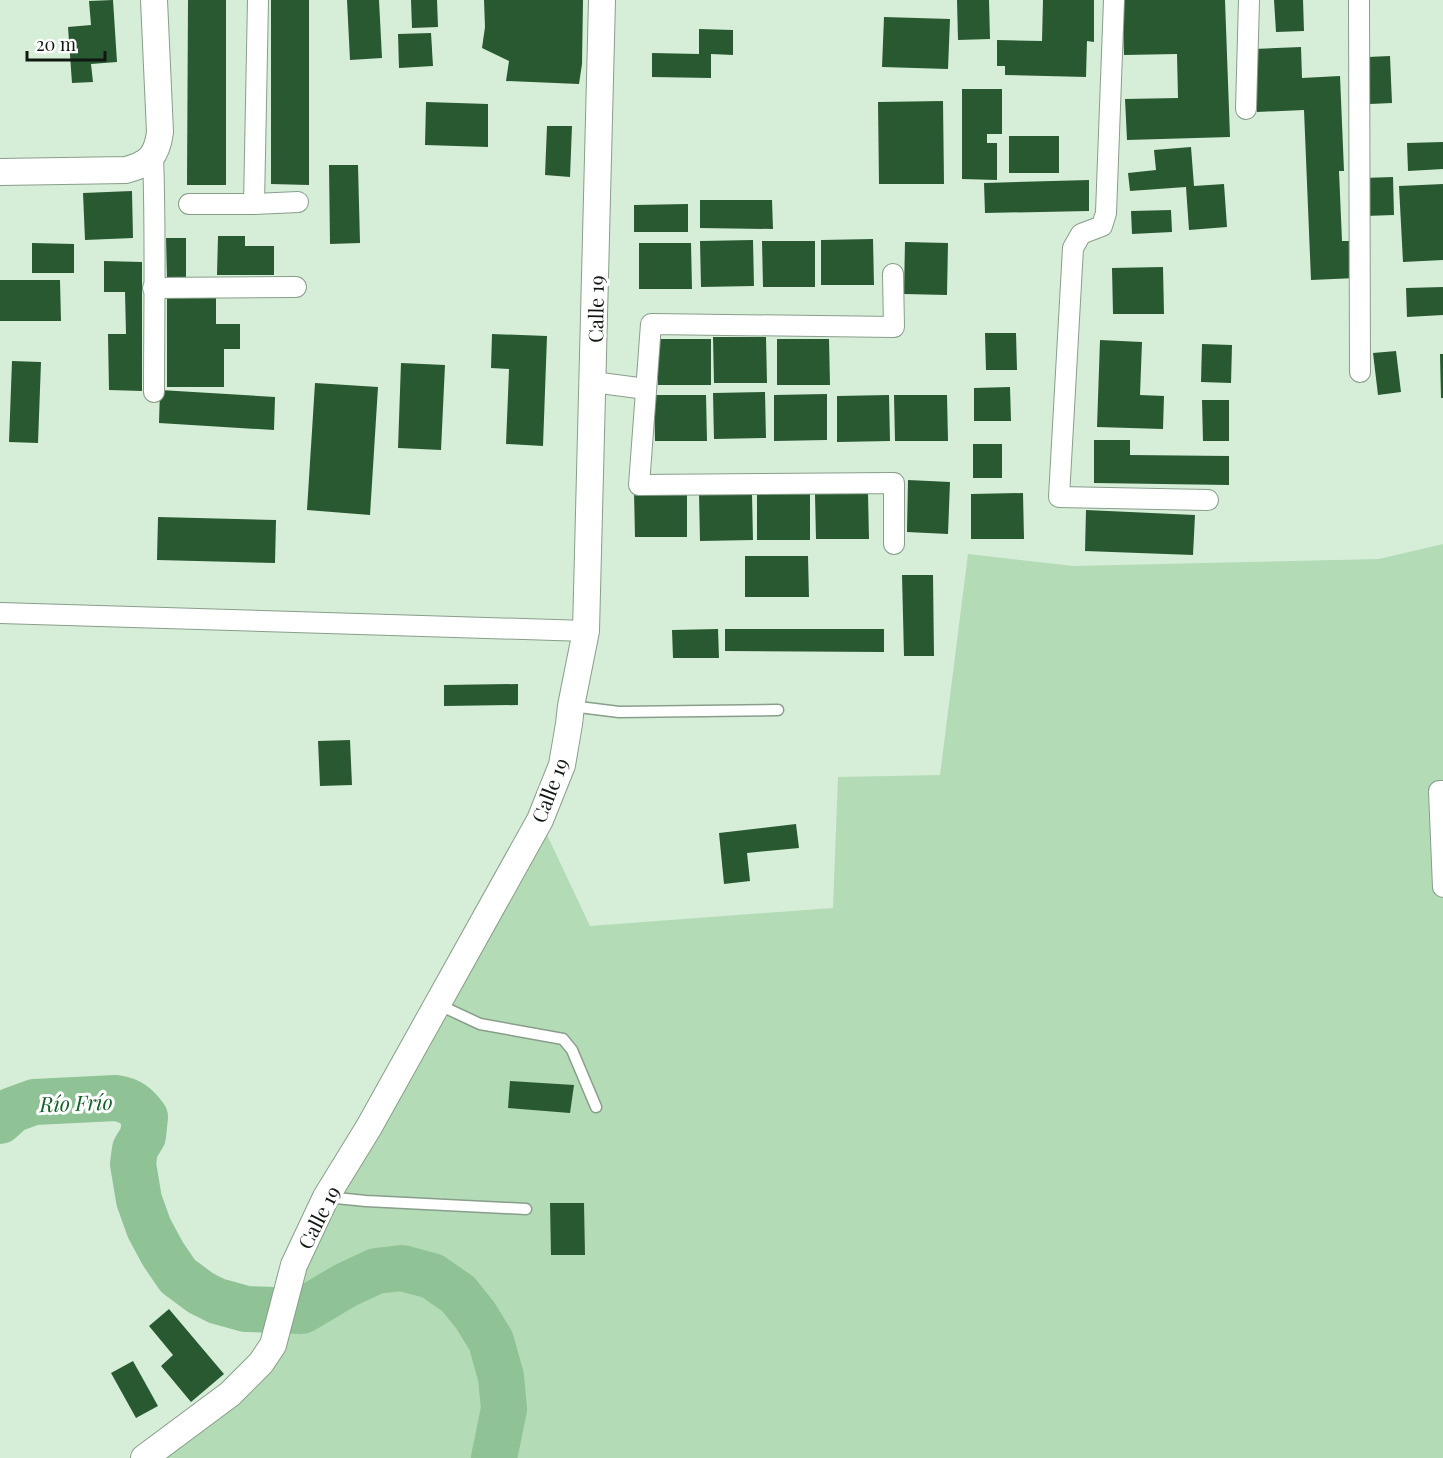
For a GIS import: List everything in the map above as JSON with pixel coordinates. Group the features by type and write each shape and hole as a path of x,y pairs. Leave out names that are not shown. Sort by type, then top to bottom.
{"street":[{"path":"0,172 126,170 140,166 153,156 159,145 160,132 154,0"},
{"path":"254,204 258,0"},
{"name":"Calle 19","path":"144,1458 230,1394 261,1364 273,1345 294,1265 326,1197 369,1127 540,820 562,765 586,631 602,0"},
{"path":"1114,0 1106,213 1102,226 1081,234 1073,248 1059,497 1208,500"},
{"path":"1246,109 1249,0"},
{"path":"1359,0 1360,372"},
{"path":"153,156 155,199 154,392"},
{"path":"189,204 298,202"},
{"path":"893,274 894,327 651,324 639,485 894,483 894,544"},
{"path":"153,288 296,287"},
{"path":"593,382 646,389"},
{"path":"0,613 586,631"},
{"path":"1443,791 1438,792 1443,887"}],"lane":[{"path":"571,706 619,712 778,710"},
{"path":"437,1004 480,1024 563,1039 572,1050 596,1107"},
{"path":"326,1197 526,1209"}],"green space":[{"path":"1443,544 1443,1458 144,1458 261,1363 294,1265 540,820 590,926 833,908 838,777 940,775 968,554 1073,566 1379,559"}],"building":[{"path":"113,0 117,62 91,64 93,82 72,83 68,27 91,25 89,1"},
{"path":"188,0 226,0 226,185 187,185"},
{"path":"271,0 309,0 309,185 271,184"},
{"path":"347,0 379,0 382,58 350,60"},
{"path":"411,0 437,0 438,27 412,28"},
{"path":"484,0 583,0 582,64 579,84 506,81 509,61 482,48 485,27"},
{"path":"957,0 989,0 990,39 958,40"},
{"path":"1043,0 1094,0 1094,42 1087,41 1086,77 1005,75 1005,66 997,66 997,40 1042,41"},
{"path":"1122,0 1225,0 1230,137 1127,140 1125,99 1178,98 1177,54 1124,55"},
{"path":"1274,0 1303,0 1304,31 1276,32"},
{"path":"884,17 950,19 948,69 882,67"},
{"path":"699,29 733,30 733,55 711,54 711,78 652,77 652,53 699,54"},
{"path":"431,33 433,66 399,68 398,34"},
{"path":"1301,47 1302,78 1340,76 1344,171 1339,171 1342,241 1354,241 1356,278 1311,280 1304,110 1257,112 1254,49"},
{"path":"1390,56 1392,103 1370,104 1368,57"},
{"path":"962,89 1002,89 1002,134 987,134 987,143 997,143 997,180 962,179"},
{"path":"943,101 944,184 879,184 878,102"},
{"path":"426,102 488,104 488,147 425,145"},
{"path":"547,126 572,126 570,177 545,175"},
{"path":"1009,136 1059,136 1059,173 1009,173"},
{"path":"1443,142 1443,169 1408,171 1407,143"},
{"path":"1191,147 1194,186 1224,184 1227,227 1189,230 1186,187 1130,191 1128,173 1156,170 1154,150"},
{"path":"329,165 358,165 360,243 330,244"},
{"path":"1393,177 1394,215 1365,216 1363,178"},
{"path":"1089,180 1089,211 985,213 984,183"},
{"path":"1443,184 1443,260 1403,262 1399,186"},
{"path":"132,191 133,238 85,240 83,193"},
{"path":"700,200 772,200 773,229 700,228"},
{"path":"688,204 688,232 634,232 634,205"},
{"path":"1171,210 1172,232 1132,234 1131,211"},
{"path":"218,236 245,236 245,246 274,246 274,275 217,275"},
{"path":"166,238 186,238 186,279 167,279"},
{"path":"873,239 874,285 821,285 821,240"},
{"path":"753,240 754,286 701,287 700,241"},
{"path":"762,241 815,241 815,287 763,287"},
{"path":"905,242 948,243 947,295 904,294"},
{"path":"32,243 74,244 74,273 32,273"},
{"path":"639,243 691,243 692,289 639,289"},
{"path":"104,261 142,262 142,391 109,390 108,334 126,334 125,292 104,292"},
{"path":"1163,267 1164,314 1113,314 1112,268"},
{"path":"0,280 60,280 61,321 0,321"},
{"path":"1443,287 1443,315 1407,317 1406,288"},
{"path":"167,290 216,290 216,324 240,324 240,349 224,349 224,387 167,387"},
{"path":"985,333 1016,333 1017,370 986,370"},
{"path":"492,334 547,336 543,446 506,444 509,369 491,368"},
{"path":"713,337 766,337 767,383 714,383"},
{"path":"658,339 711,339 711,385 658,385"},
{"path":"777,339 829,339 830,385 777,385"},
{"path":"1100,340 1142,342 1140,395 1164,396 1163,429 1097,427"},
{"path":"1202,344 1232,345 1231,383 1201,382"},
{"path":"1396,351 1401,392 1378,395 1373,353"},
{"path":"1440,354 1443,354 1443,398 1441,398"},
{"path":"12,361 41,362 38,443 9,442"},
{"path":"401,363 445,365 441,450 398,448"},
{"path":"315,383 378,387 370,515 307,510"},
{"path":"1010,387 1011,421 974,421 974,388"},
{"path":"160,390 275,397 274,430 159,423"},
{"path":"765,392 766,438 714,439 713,393"},
{"path":"827,394 827,440 774,441 774,395"},
{"path":"654,395 706,395 707,441 655,441"},
{"path":"889,395 890,441 837,442 837,396"},
{"path":"894,395 947,395 948,441 895,441"},
{"path":"1202,400 1229,400 1229,441 1203,441"},
{"path":"1094,440 1130,440 1130,455 1229,456 1229,485 1094,483"},
{"path":"973,444 1002,444 1002,478 973,478"},
{"path":"908,480 950,482 948,534 907,532"},
{"path":"687,490 687,537 635,537 634,491"},
{"path":"868,493 869,539 816,539 815,494"},
{"path":"1023,493 1024,539 971,539 971,494"},
{"path":"699,494 752,494 753,540 700,541"},
{"path":"757,494 810,494 810,540 757,540"},
{"path":"1086,510 1195,515 1193,555 1085,551"},
{"path":"158,517 276,520 275,563 157,560"},
{"path":"745,556 808,556 809,597 745,597"},
{"path":"902,575 933,575 934,656 904,656"},
{"path":"718,629 719,658 673,658 672,630"},
{"path":"725,629 884,629 884,652 725,651"},
{"path":"518,684 518,705 444,706 444,685"},
{"path":"350,740 352,785 320,786 318,741"},
{"path":"796,824 799,848 747,853 750,881 724,884 719,833"},
{"path":"510,1081 574,1085 570,1113 508,1108"},
{"path":"550,1203 584,1203 585,1255 551,1255"},
{"path":"169,1309 224,1374 191,1402 161,1366 173,1355 149,1326"},
{"path":"133,1361 158,1406 136,1418 111,1373"}],"waterway":[{"name":"Río Frío","path":"0,1121 12,1110 34,1102 116,1098 125,1100 136,1107 145,1117 143,1136 135,1149 133,1164 139,1200 149,1228 178,1276 201,1293 217,1301 246,1309 302,1311 346,1285 376,1271 402,1268 432,1276 458,1294 475,1315 491,1341 501,1377 504,1409 494,1458"}]}
